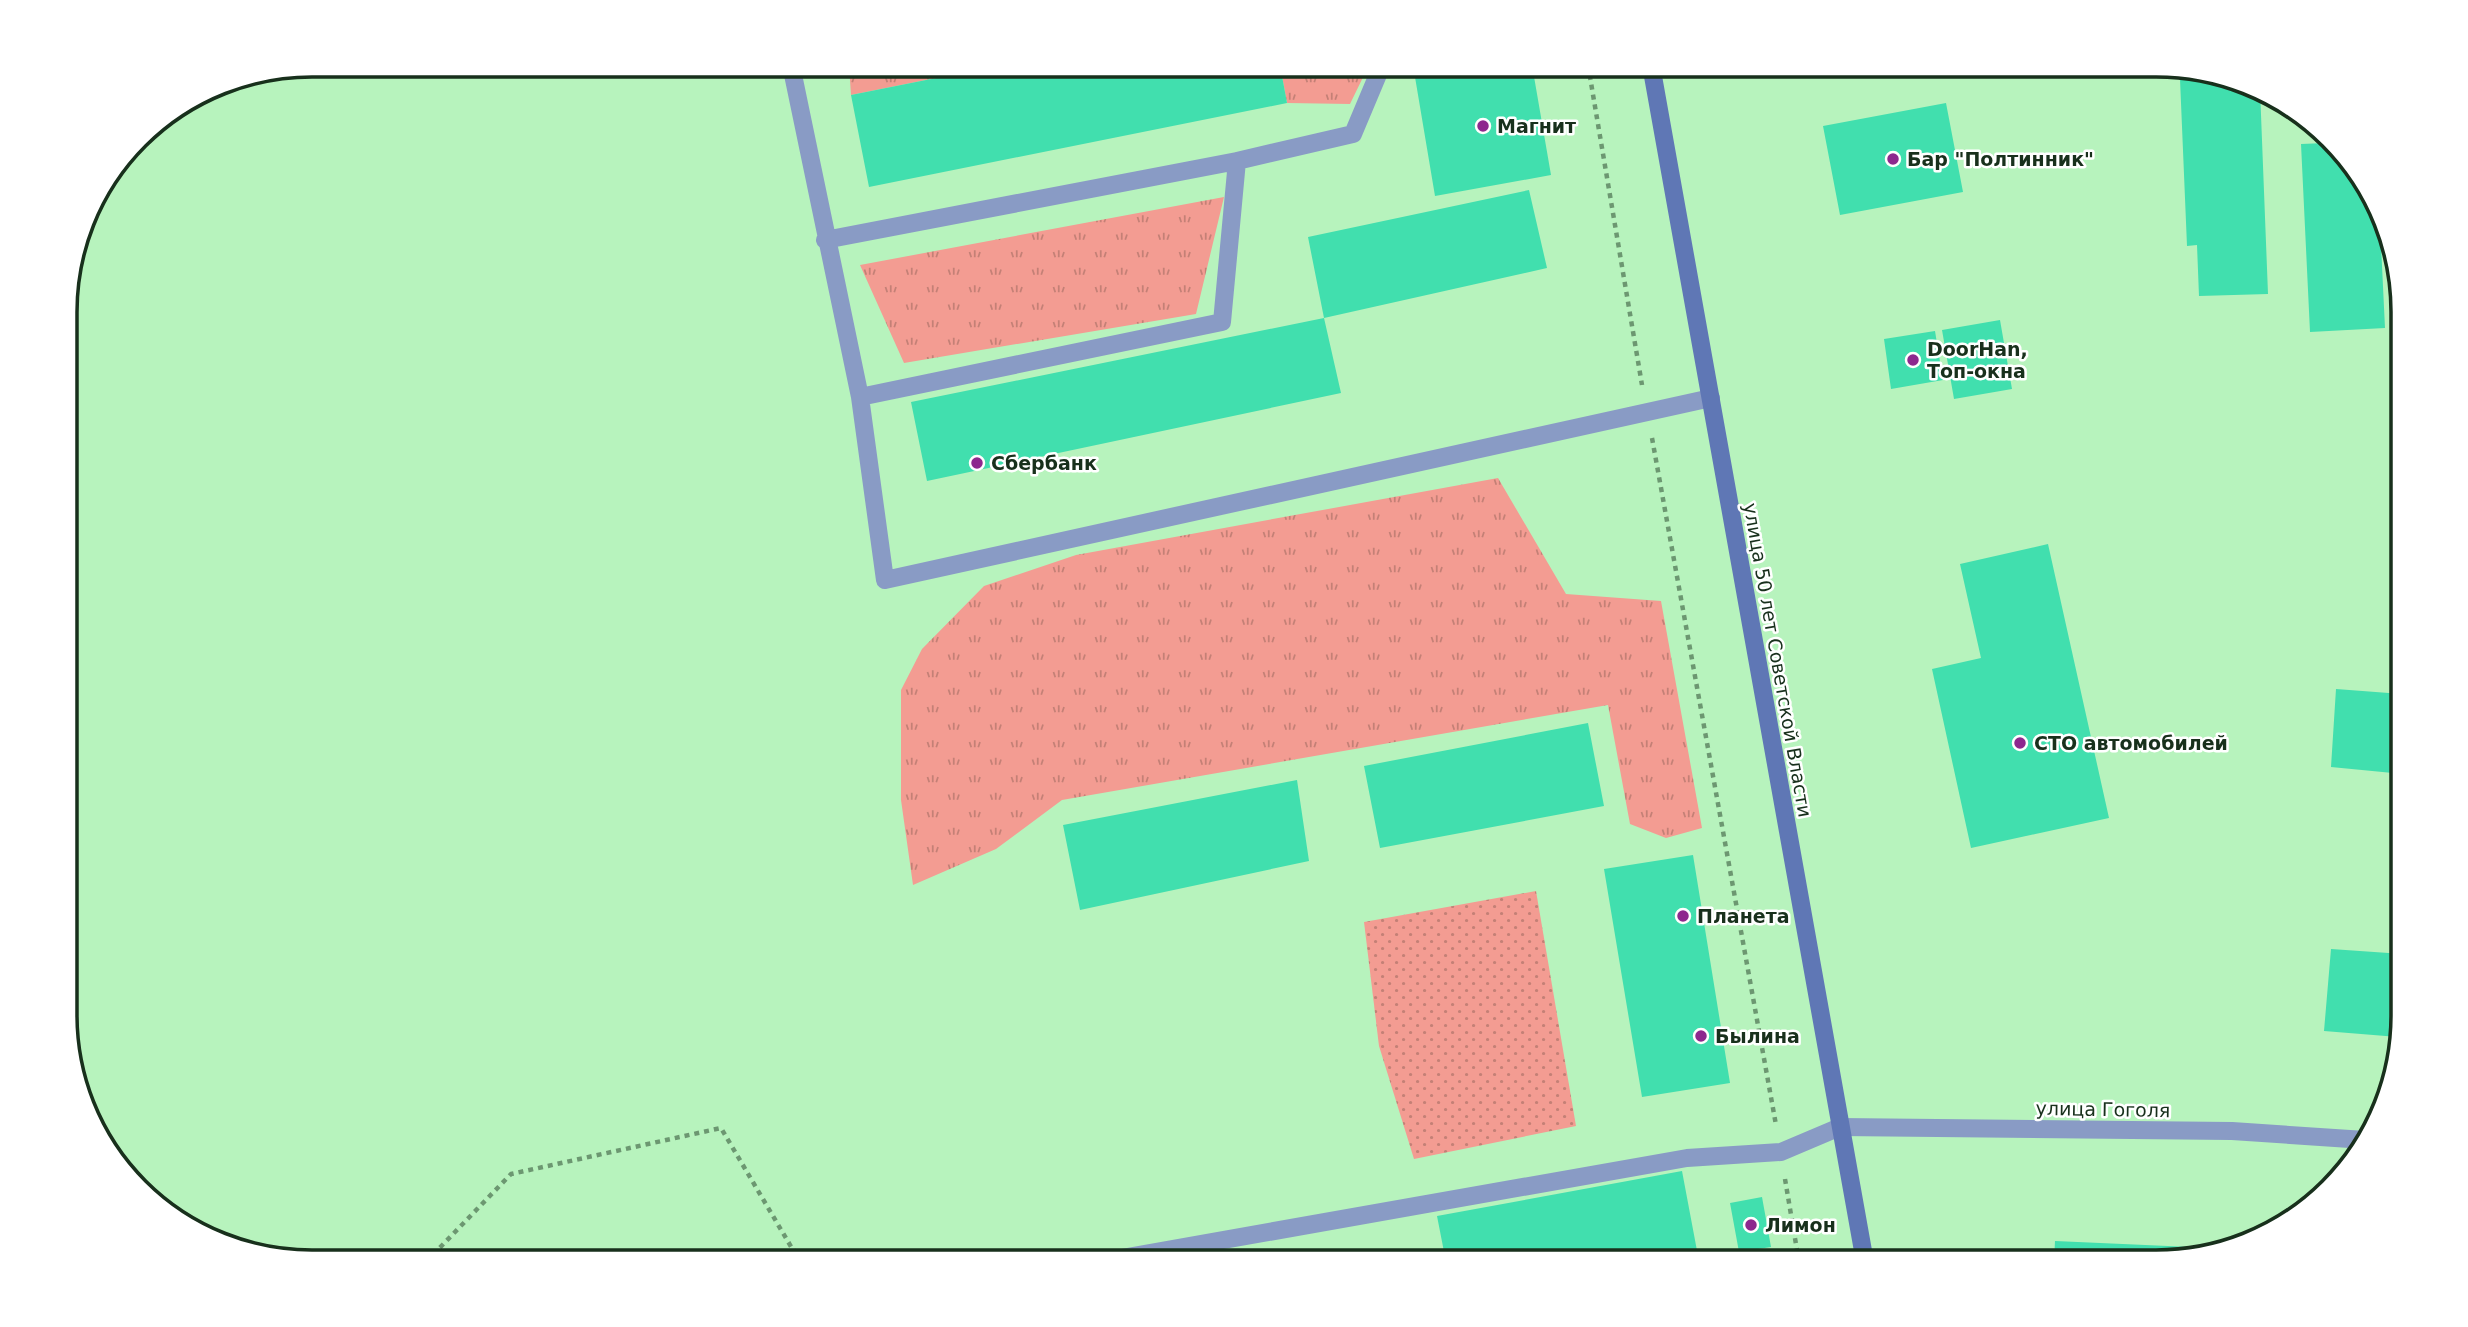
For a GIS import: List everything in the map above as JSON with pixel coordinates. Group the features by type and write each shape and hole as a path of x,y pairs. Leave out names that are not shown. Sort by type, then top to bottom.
{"street":[{"path":"793,77 825,240 860,397 885,580 1711,398"},
{"path":"825,240 1237,160 1353,134 1377,77"},
{"name":"улица 50 лет Советской Власти","path":"1653,77 1864,1249"},
{"path":"860,397 1222,322 1237,160"},
{"path":"1170,1250 1688,1158 1781,1152 1840,1127"},
{"name":"улица Гоголя","path":"1840,1127 2232,1131 2355,1139"}],"path":[{"path":"1590,77 1647,413 1798,1249"},
{"path":"438,1250 511,1174 721,1128 793,1250"}],"green space":[{"path":"850,77 941,77 851,95"},
{"path":"1282,77 1363,77 1350,104 1287,103"},
{"path":"1224,197 1196,314 904,363 860,265"},
{"path":"1498,478 1566,594 1661,601 1702,828 1666,838 1630,824 1608,705 1062,800 996,849 913,885 901,800 901,690 922,649 984,586 1076,555"},
{"path":"1536,891 1576,1126 1414,1159 1379,1046 1364,922"}],"building":[{"path":"941,77 1282,77 1287,103 869,187 851,95"},
{"name":"Магнит","path":"1415,77 1534,77 1551,175 1435,196"},
{"path":"2180,79 2217,85 2260,101 2268,294 2199,296 2197,245 2187,246"},
{"name":"Бар \"Полтинник\"","path":"1946,103 1963,192 1840,215 1823,126"},
{"path":"2319,143 2322,146 2343,169 2360,194 2373,222 2381,245 2385,328 2310,332 2301,144"},
{"path":"1529,190 1547,268 1324,318 1308,237"},
{"path":"1324,318 1341,393 927,481 911,402"},
{"path":"2000,320 2012,389 1954,399 1942,330"},
{"name":"DoorHan, Топ-окна","path":"1935,331 1943,380 1891,389 1884,339"},
{"name":"СТО автомобилей","path":"2048,544 2109,818 1971,848 1932,669 1981,658 1960,564"},
{"path":"2336,689 2391,693 2391,773 2331,767"},
{"path":"1588,723 1604,806 1380,848 1364,766"},
{"path":"1297,780 1309,861 1080,910 1063,825"},
{"path":"1693,855 1730,1083 1642,1097 1604,869"},
{"path":"2331,949 2391,953 2389,1036 2324,1031"},
{"path":"1682,1171 1697,1249 1444,1249 1437,1216"},
{"name":"Лимон","path":"1762,1197 1771,1247 1738,1249 1730,1203"},
{"path":"2055,1241 2188,1247 2172,1249 2055,1249"}],"place":[{"name":"Магнит","path":"1483,126"},
{"name":"Бар \"Полтинник\"","path":"1893,159"},
{"name":"DoorHan, Топ-окна","path":"1913,360"},
{"name":"Сбербанк","path":"977,463"},
{"name":"СТО автомобилей","path":"2020,743"},
{"name":"Планета","path":"1683,916"},
{"name":"Былина","path":"1701,1036"},
{"name":"Лимон","path":"1751,1225"}]}
